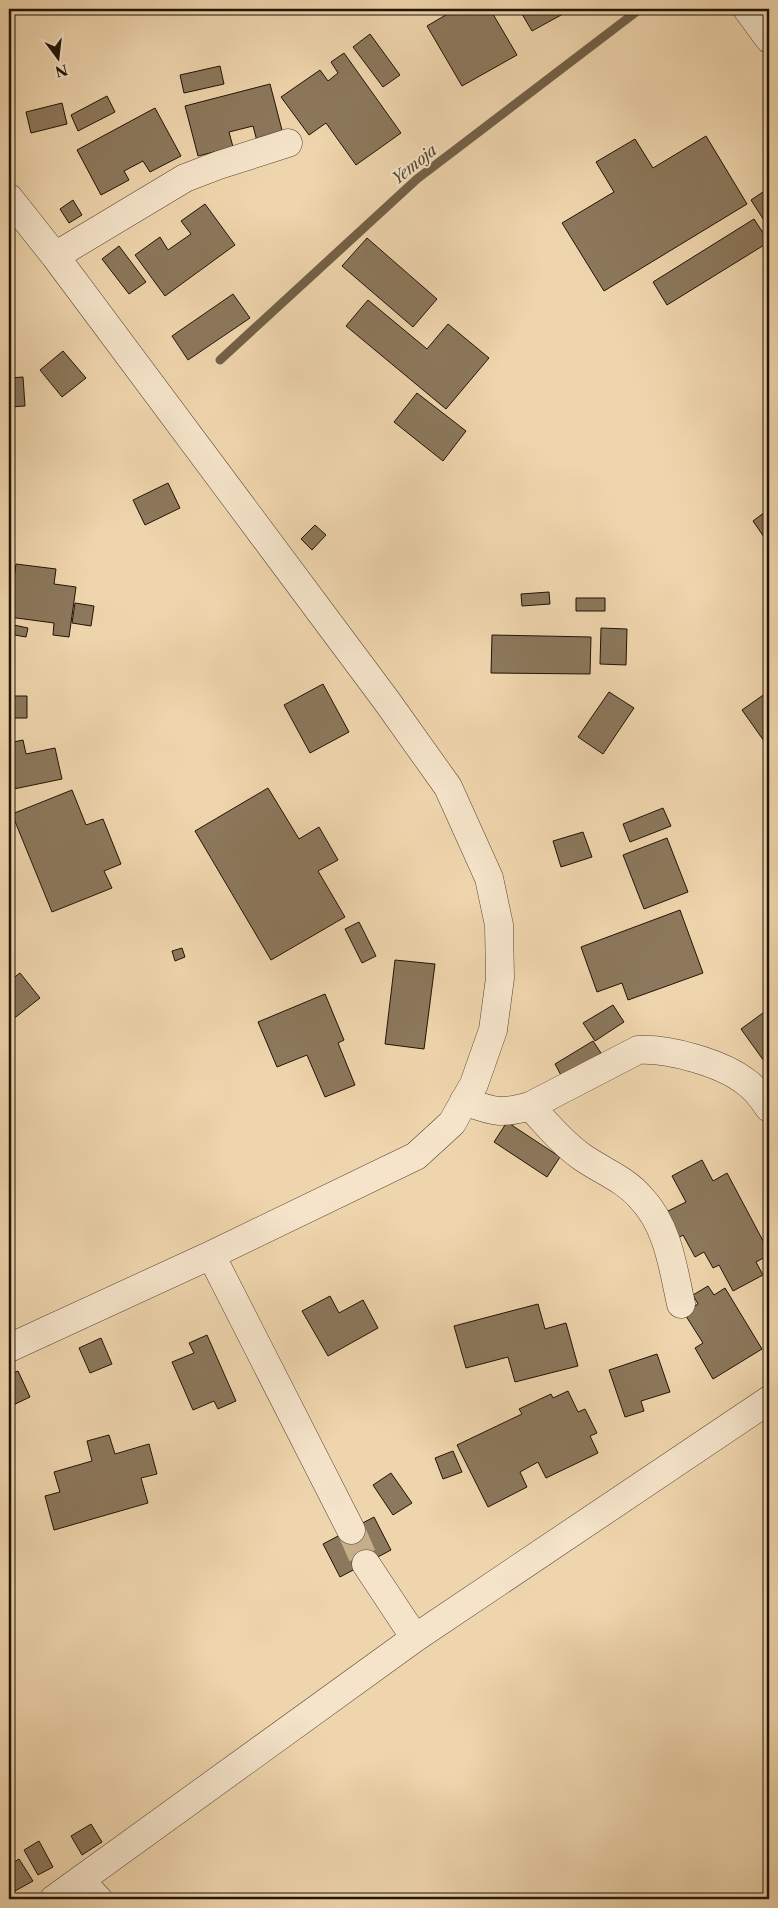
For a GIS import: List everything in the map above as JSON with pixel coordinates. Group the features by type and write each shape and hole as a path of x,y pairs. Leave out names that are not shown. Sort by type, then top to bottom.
{"street":[{"path":"747,9 769,39"},
{"path":"55,256 185,178 288,142"},
{"path":"9,198 55,256 386,700 448,787 489,878 499,925 500,978 493,1030 474,1084 452,1123 416,1156 211,1255 9,1348"},
{"path":"464,1101 491,1110 511,1111 530,1106 638,1050 654,1049 688,1057 729,1071 748,1083 769,1108"},
{"path":"530,1106 582,1157 621,1180 642,1198 666,1242 681,1304"},
{"path":"211,1255 351,1530"},
{"path":"54,1899 89,1890 415,1638 769,1400"},
{"path":"366,1564 415,1638"}],"building":[{"path":"456,9 490,9 517,55 462,86 427,26"},
{"path":"519,9 572,9 532,31"},
{"path":"370,34 400,75 383,87 353,47"},
{"path":"344,53 401,133 356,165 326,123 309,135 281,97 320,70 328,81 338,73 331,62"},
{"path":"220,66 224,84 184,93 180,75"},
{"path":"270,84 283,134 257,141 253,126 229,132 233,147 198,156 185,106"},
{"path":"107,96 115,112 78,131 71,115"},
{"path":"62,103 67,124 31,133 26,112"},
{"path":"155,108 181,156 150,172 143,161 124,171 129,180 101,195 77,150"},
{"path":"706,136 747,204 604,291 562,223 614,192 596,162 635,139 653,168"},
{"path":"769,188 769,228 751,200"},
{"path":"73,200 82,215 69,223 60,209"},
{"path":"205,204 235,245 165,296 135,255 160,237 168,250 191,234 181,221"},
{"path":"754,219 769,242 667,305 653,282"},
{"path":"367,238 437,299 413,327 342,266"},
{"path":"119,246 146,282 129,294 102,259"},
{"path":"233,294 250,318 188,360 172,336"},
{"path":"368,300 427,349 448,324 489,358 446,409 346,326"},
{"path":"63,351 86,378 62,397 40,370"},
{"path":"23,377 25,406 9,407 9,378"},
{"path":"417,393 466,431 443,461 394,422"},
{"path":"168,483 180,508 145,525 133,500"},
{"path":"769,509 769,542 768,543 753,521"},
{"path":"315,525 326,535 312,550 301,539"},
{"path":"16,564 56,569 54,584 76,587 69,637 53,635 54,623 9,617 9,578 14,579"},
{"path":"549,592 550,604 522,606 521,594"},
{"path":"576,598 605,598 605,611 576,611"},
{"path":"75,603 94,606 91,626 72,623"},
{"path":"9,624 28,628 26,637 9,634"},
{"path":"601,628 627,629 626,665 600,664"},
{"path":"492,635 591,637 590,674 491,673"},
{"path":"323,684 349,732 310,753 284,705"},
{"path":"769,691 769,748 742,710"},
{"path":"609,692 634,708 603,754 578,737"},
{"path":"9,696 27,696 27,718 9,718"},
{"path":"23,740 26,754 55,748 62,779 9,790 9,743"},
{"path":"268,788 299,839 319,827 338,860 318,871 345,917 271,960 195,831"},
{"path":"72,790 86,825 103,819 121,864 104,871 112,888 52,912 12,814"},
{"path":"663,808 671,826 630,842 623,824"},
{"path":"583,832 592,857 561,867 553,841"},
{"path":"667,838 688,892 644,909 623,855"},
{"path":"680,910 703,973 628,1000 622,983 597,992 581,947"},
{"path":"359,922 376,956 362,963 345,929"},
{"path":"182,948 185,957 175,961 172,951"},
{"path":"395,960 435,964 424,1049 385,1044"},
{"path":"20,973 40,998 12,1020 9,1017 9,975 12,979"},
{"path":"325,994 344,1040 338,1043 355,1085 325,1097 307,1055 277,1067 258,1022"},
{"path":"613,1005 624,1022 595,1041 583,1023"},
{"path":"767,1010 769,1014 769,1068 741,1029"},
{"path":"593,1041 601,1053 562,1077 555,1064"},
{"path":"507,1122 560,1157 547,1177 494,1142"},
{"path":"702,1160 713,1181 727,1173 769,1252 769,1255 756,1262 763,1275 733,1291 719,1265 713,1268 704,1252 695,1257 683,1235 677,1239 664,1213 686,1202 672,1176"},
{"path":"708,1286 714,1295 725,1288 762,1349 713,1379 695,1348 703,1343 684,1313 698,1304 693,1295"},
{"path":"330,1296 339,1313 363,1300 378,1328 328,1356 302,1311"},
{"path":"538,1304 545,1329 566,1323 578,1366 515,1382 508,1357 466,1368 454,1326"},
{"path":"207,1335 236,1401 218,1409 214,1401 193,1410 172,1362 194,1353 189,1343"},
{"path":"101,1338 112,1364 90,1373 79,1348"},
{"path":"657,1354 670,1392 641,1401 644,1411 625,1417 609,1370"},
{"path":"18,1371 30,1397 9,1407 9,1375"},
{"path":"568,1391 578,1412 585,1409 597,1433 590,1436 598,1453 546,1478 538,1462 520,1472 527,1487 488,1507 457,1445 522,1414 519,1409 551,1394 553,1398"},
{"path":"109,1435 115,1454 149,1444 157,1474 141,1478 148,1503 54,1530 45,1496 60,1492 54,1472 92,1461 87,1441"},
{"path":"453,1451 462,1472 443,1479 435,1458"},
{"path":"391,1473 412,1503 393,1515 373,1485"},
{"path":"374,1517 391,1550 340,1577 323,1544"},
{"path":"91,1824 102,1842 82,1855 71,1836"},
{"path":"39,1841 53,1867 38,1875 24,1850"},
{"path":"19,1859 33,1881 15,1891 11,1884 9,1885 9,1865"}],"waterway":[{"name":"Yemoja","path":"220,360 417,179 640,9"}],"tunnel":[{"path":"351,1530 366,1564"}]}
